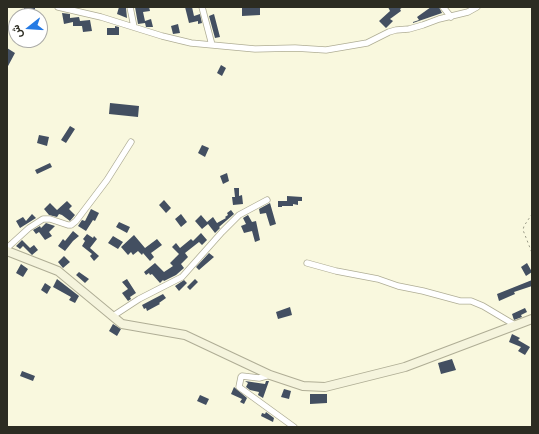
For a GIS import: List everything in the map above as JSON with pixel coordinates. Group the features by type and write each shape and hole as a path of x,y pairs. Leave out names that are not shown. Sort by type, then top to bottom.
{"street":[{"path":"58,7 101,17 162,36 212,45 255,49 295,48 326,50 367,43 389,32 396,30 409,30 439,19 468,12 476,7"},
{"path":"130,7 134,27"},
{"path":"202,7 212,45"},
{"path":"443,7 451,17"},
{"path":"131,142 107,180 76,221 71,225 68,225 50,218 43,219 29,228 7,250 58,271 122,324 185,335 270,375 303,386 324,387 405,367 532,319"},
{"path":"114,316 139,299 182,277 239,215 267,200"},
{"path":"307,262 336,271 378,279 398,286 460,301 471,301 515,325"},
{"path":"270,375 259,378 242,376 240,387 294,427"}],"path":[{"path":"532,214 523,230 532,253"}],"building":[{"path":"24,7 35,7 35,8"},
{"path":"119,7 126,8 127,18 117,14"},
{"path":"135,7 149,7 150,11 143,12 145,21 151,19 153,27 146,27 145,23 138,24"},
{"path":"185,7 192,7 194,16 200,14 202,23 198,24 198,21 189,23"},
{"path":"388,7 403,7 400,9 401,11 390,19 393,21 386,28 379,21 390,11"},
{"path":"431,7 439,7 442,13 413,23 419,20 417,17"},
{"path":"242,8 260,8 260,15 242,16"},
{"path":"62,13 70,14 70,18 79,17 80,21 90,20 92,31 83,32 82,26 73,26 73,22 64,24"},
{"path":"214,14 220,37 215,38 209,16"},
{"path":"178,24 180,33 173,34 171,26"},
{"path":"115,26 119,27 119,35 107,35 107,28 115,28"},
{"path":"7,48 15,53 7,68"},
{"path":"221,65 226,68 222,76 217,73"},
{"path":"110,103 139,106 138,117 109,114"},
{"path":"70,126 75,129 66,143 61,140"},
{"path":"39,135 49,137 47,146 37,143"},
{"path":"202,145 209,148 205,157 198,153"},
{"path":"50,163 52,167 37,174 35,170"},
{"path":"227,173 229,181 223,184 220,176"},
{"path":"234,188 239,188 239,196 242,195 243,204 233,205 232,197 235,197"},
{"path":"287,196 302,197 302,201 298,201 298,205 293,204 293,206 278,207 278,201 287,201"},
{"path":"164,200 171,208 166,213 159,205"},
{"path":"67,201 72,206 69,209 75,215 70,221 59,214 57,217 49,215 44,209 50,203 57,210"},
{"path":"270,203 276,224 270,226 266,213 260,214 259,209"},
{"path":"91,209 99,213 95,221 93,220 86,231 78,226 82,220 85,221"},
{"path":"231,210 234,214 219,227 220,228 215,233 208,224 202,229 195,221 201,215 207,222 213,217 217,223 226,218 225,217 228,215 227,213"},
{"path":"32,214 36,218 20,228 16,221 23,217 26,221"},
{"path":"181,214 187,222 181,227 175,219"},
{"path":"248,215 252,222 256,221 260,240 255,242 252,231 244,233 241,226 246,224 243,218"},
{"path":"119,222 130,227 127,233 116,227"},
{"path":"46,223 55,226 49,232 52,236 45,240 39,232 36,234 33,230 40,226 41,228"},
{"path":"73,231 79,236 65,251 58,246 63,239 65,241"},
{"path":"201,233 207,240 202,245 199,242 185,253 188,257 181,264 184,268 176,275 164,281 163,280 160,283 152,274 150,275 149,273 146,275 144,272 155,263 164,272 173,266 170,263 179,254 172,247 176,243 180,248 191,239 193,241"},
{"path":"87,234 93,238 94,236 97,239 90,248 99,256 94,261 90,256 92,254 82,246 85,241 83,239"},
{"path":"134,235 145,248 157,239 162,245 151,253 154,257 150,261 143,253 142,255 138,251 133,255 131,252 128,255 121,247"},
{"path":"113,236 123,242 118,249 108,243"},
{"path":"22,240 30,248 34,245 38,250 32,255 23,246 20,249 16,246"},
{"path":"209,253 214,257 199,270 196,267"},
{"path":"64,256 70,262 63,268 58,262"},
{"path":"527,263 532,272 526,276 521,267"},
{"path":"21,264 28,269 23,277 16,273"},
{"path":"79,272 89,279 85,283 76,275"},
{"path":"57,279 79,296 75,303 69,300 71,297 53,287"},
{"path":"127,279 136,293 130,297 131,299 128,301 122,293 128,289 122,282"},
{"path":"195,279 198,282 190,290 187,287"},
{"path":"184,280 187,283 179,291 175,286"},
{"path":"532,280 532,286 514,292 515,294 499,301 497,294"},
{"path":"45,283 51,287 47,294 41,290"},
{"path":"163,294 166,298 159,303 160,304 147,311 146,308 144,309 142,305"},
{"path":"290,307 292,315 278,319 276,312"},
{"path":"525,308 527,312 521,315 522,317 514,320 512,314"},
{"path":"113,324 121,329 117,336 109,331"},
{"path":"512,334 520,338 518,340 530,347 525,355 518,351 521,347 509,342"},
{"path":"452,359 456,370 441,374 438,363"},
{"path":"22,371 35,376 33,381 20,376"},
{"path":"245,381 265,384 266,381 269,381 263,398 258,395 259,392 250,390 246,387 248,383"},
{"path":"234,387 247,398 244,404 240,402 242,399 231,394"},
{"path":"284,389 291,391 289,399 281,397"},
{"path":"310,394 327,394 327,403 310,404"},
{"path":"200,395 209,399 206,405 197,401"},
{"path":"266,412 274,418 273,422 261,416 262,413 265,414"}]}
